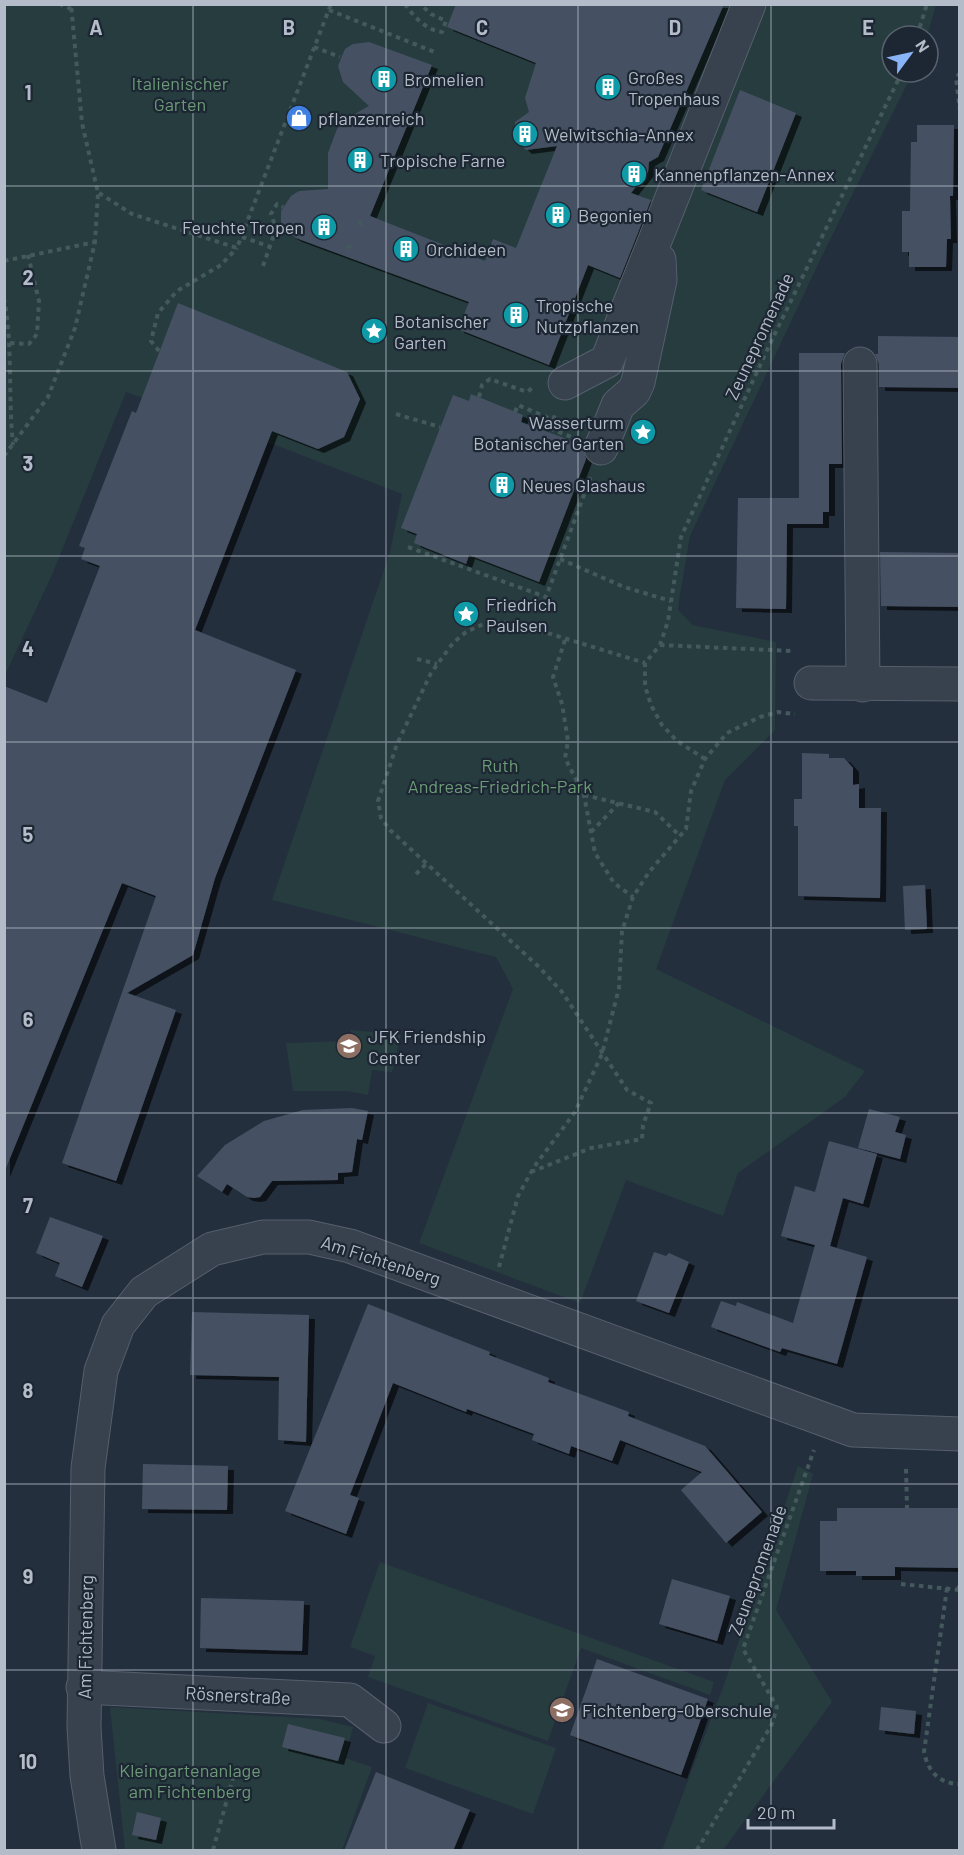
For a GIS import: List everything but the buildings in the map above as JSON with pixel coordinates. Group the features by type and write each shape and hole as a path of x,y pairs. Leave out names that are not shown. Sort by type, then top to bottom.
{"street":[{"path":"553,382 607,361 749,4"},
{"path":"601,448 618,405 634,391 638,382 660,280 657,237"},
{"path":"860,364 863,685"},
{"path":"811,683 960,684"},
{"name":"Am Fichtenberg","path":"99,1851 87,1776 83,1687 88,1468 101,1371 118,1325 144,1292 212,1249 263,1237 309,1237 350,1246 854,1430 960,1434"},
{"name":"Rösnerstraße","path":"83,1687 350,1700 384,1726"}],"path":[{"path":"4,456 48,396 75,328 95,242 98,193 82,123 71,7 59,4"},
{"path":"405,4 413,16 432,31 442,32 446,21 431,14 420,4"},
{"path":"921,24 927,4"},
{"path":"159,351 151,341 158,313 177,291 221,265 237,248 330,7 437,53"},
{"path":"314,47 340,57"},
{"path":"960,73 956,78 960,111"},
{"name":"Zeunepromenade","path":"660,645 668,621 681,537 769,346 896,84"},
{"path":"98,193 132,214 237,248"},
{"path":"263,266 276,229 271,214 277,204 283,207"},
{"path":"360,222 361,228"},
{"path":"242,237 271,247"},
{"path":"4,261 95,242"},
{"path":"347,248 353,244"},
{"path":"10,343 29,344 37,334 39,301 28,255"},
{"path":"5,299 10,343 9,410 13,446"},
{"path":"479,397 482,385 490,379 527,392 553,382"},
{"path":"515,412 518,405 553,420 550,428"},
{"path":"396,414 440,427"},
{"path":"533,422 570,436"},
{"path":"408,547 546,597 601,448"},
{"path":"560,558 624,586 671,601"},
{"path":"531,1172 591,1148 642,1139 643,1125 651,1103 627,1090 579,1016 547,976 426,864 381,818 378,801 404,727 437,664 466,632 488,622 515,624 645,663"},
{"path":"565,640 553,676 562,704 568,741 566,758 584,795 595,853 600,864 614,883 633,897"},
{"path":"705,759 677,741 662,725 651,705 645,686 645,663 660,645 793,651"},
{"path":"417,659 437,664"},
{"path":"487,1296 498,1272 518,1196 531,1172 575,1112 602,1054 612,1024 619,988 622,931 633,897 650,872 686,829 691,791 705,759 727,733 769,714 778,712 795,714"},
{"path":"584,795 655,812 680,836"},
{"path":"591,832 619,803"},
{"path":"416,874 426,864"},
{"name":"Zeunepromenade","path":"697,1851 772,1724 777,1707 743,1649 814,1450"},
{"path":"906,1469 907,1508"},
{"path":"901,1584 959,1590 960,1581"},
{"path":"947,1588 924,1752 927,1765 942,1782 960,1784"},
{"path":"213,1851 233,1778"}],"green space":[{"name":"Botanischer Garten","path":"5,5 936,5 930,24 880,24 880,84 907,84 820,260 690,536 678,610 693,625 776,642 775,730 725,780 656,969 865,1071 845,1097 738,1173 723,1216 626,1180 580,1303 419,1243 513,989 496,957 272,900 390,552 402,494 265,441 126,392 52,575 5,675"},
{"path":"351,1030 401,1035 392,1072 372,1070 368,1095 348,1091 293,1091 286,1043 350,1041"},
{"path":"798,1466 813,1474 776,1610 832,1702 723,1850 662,1850 726,1679"},
{"path":"380,1562 714,1682 710,1695 581,1648 548,1741 368,1677 375,1656 350,1647"},
{"path":"428,1703 556,1748 533,1814 405,1768"},
{"name":"Kleingartenanlage am Fichtenberg","path":"110,1707 320,1719 353,1727 345,1758 372,1767 342,1850 125,1850"}],"place":[{"name":"Bromelien","path":"384,79"},
{"name":"Großes Tropenhaus","path":"608,87"},
{"name":"pflanzenreich","path":"299,118"},
{"name":"Welwitschia-Annex","path":"525,134"},
{"name":"Tropische Farne","path":"360,160"},
{"name":"Kannenpflanzen-Annex","path":"634,174"},
{"name":"Begonien","path":"558,215"},
{"name":"Feuchte Tropen","path":"324,227"},
{"name":"Orchideen","path":"406,249"},
{"name":"Tropische Nutzpflanzen","path":"516,315"},
{"name":"Botanischer Garten","path":"374,331"},
{"name":"Wasserturm Botanischer Garten","path":"643,432"},
{"name":"Neues Glashaus","path":"502,485"},
{"name":"Friedrich Paulsen","path":"466,614"},
{"name":"JFK Friendship Center","path":"349,1046"},
{"name":"Fichtenberg-Oberschule","path":"562,1710"}],"park label":[{"name":"Italienischer Garten","path":"180,94"},
{"name":"Ruth Andreas-Friedrich-Park","path":"500,775"}]}
